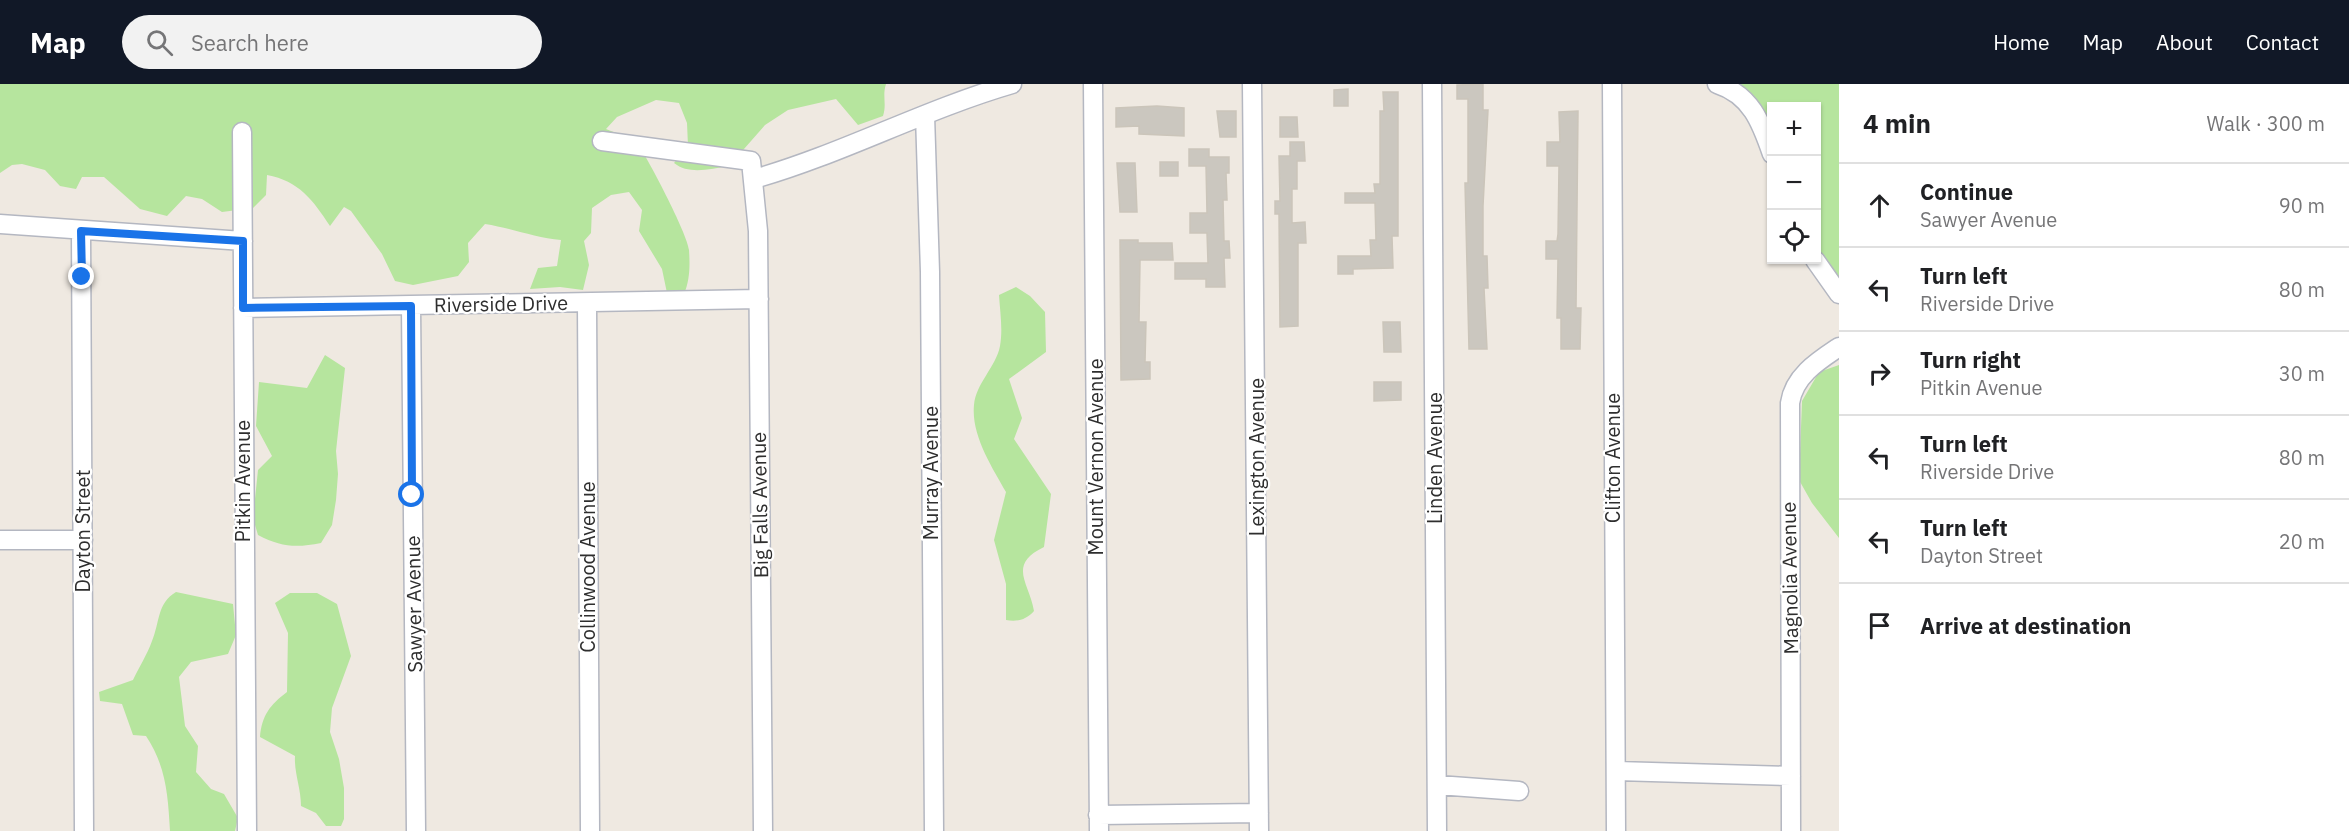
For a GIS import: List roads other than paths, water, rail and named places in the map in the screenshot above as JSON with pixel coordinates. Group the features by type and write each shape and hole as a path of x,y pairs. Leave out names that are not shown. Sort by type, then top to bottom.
{"street":[{"path":"602,141 751,161 754,179 804,165 925,115 1012,84"},
{"name":"Mount Vernon Avenue","path":"1093,84 1099,823"},
{"name":"Lexington Avenue","path":"1252,84 1259,822"},
{"name":"Linden Avenue","path":"1432,84 1437,831"},
{"name":"Clifton Avenue","path":"1612,84 1616,831"},
{"path":"1717,84 1738,93 1754,109 1767,142"},
{"name":"Murray Avenue","path":"925,115 929,202 934,831"},
{"name":"Pitkin Avenue","path":"242,132 247,831"},
{"name":"Big Falls Avenue","path":"754,179 759,299 763,831"},
{"path":"0,224 243,241"},
{"name":"Dayton Street","path":"81,231 84,831"},
{"path":"1818,264 1839,294"},
{"name":"Riverside Drive","path":"243,308 587,304 759,299"},
{"name":"Collinwood Avenue","path":"587,304 590,831"},
{"name":"Sawyer Avenue","path":"411,306 416,831"},
{"name":"Magnolia Avenue","path":"1791,831 1791,392 1802,376 1839,347"},
{"path":"0,540 83,540"},
{"path":"1617,771 1791,776"},
{"path":"1438,785 1519,791"},
{"path":"1099,823 1259,822"}]}
